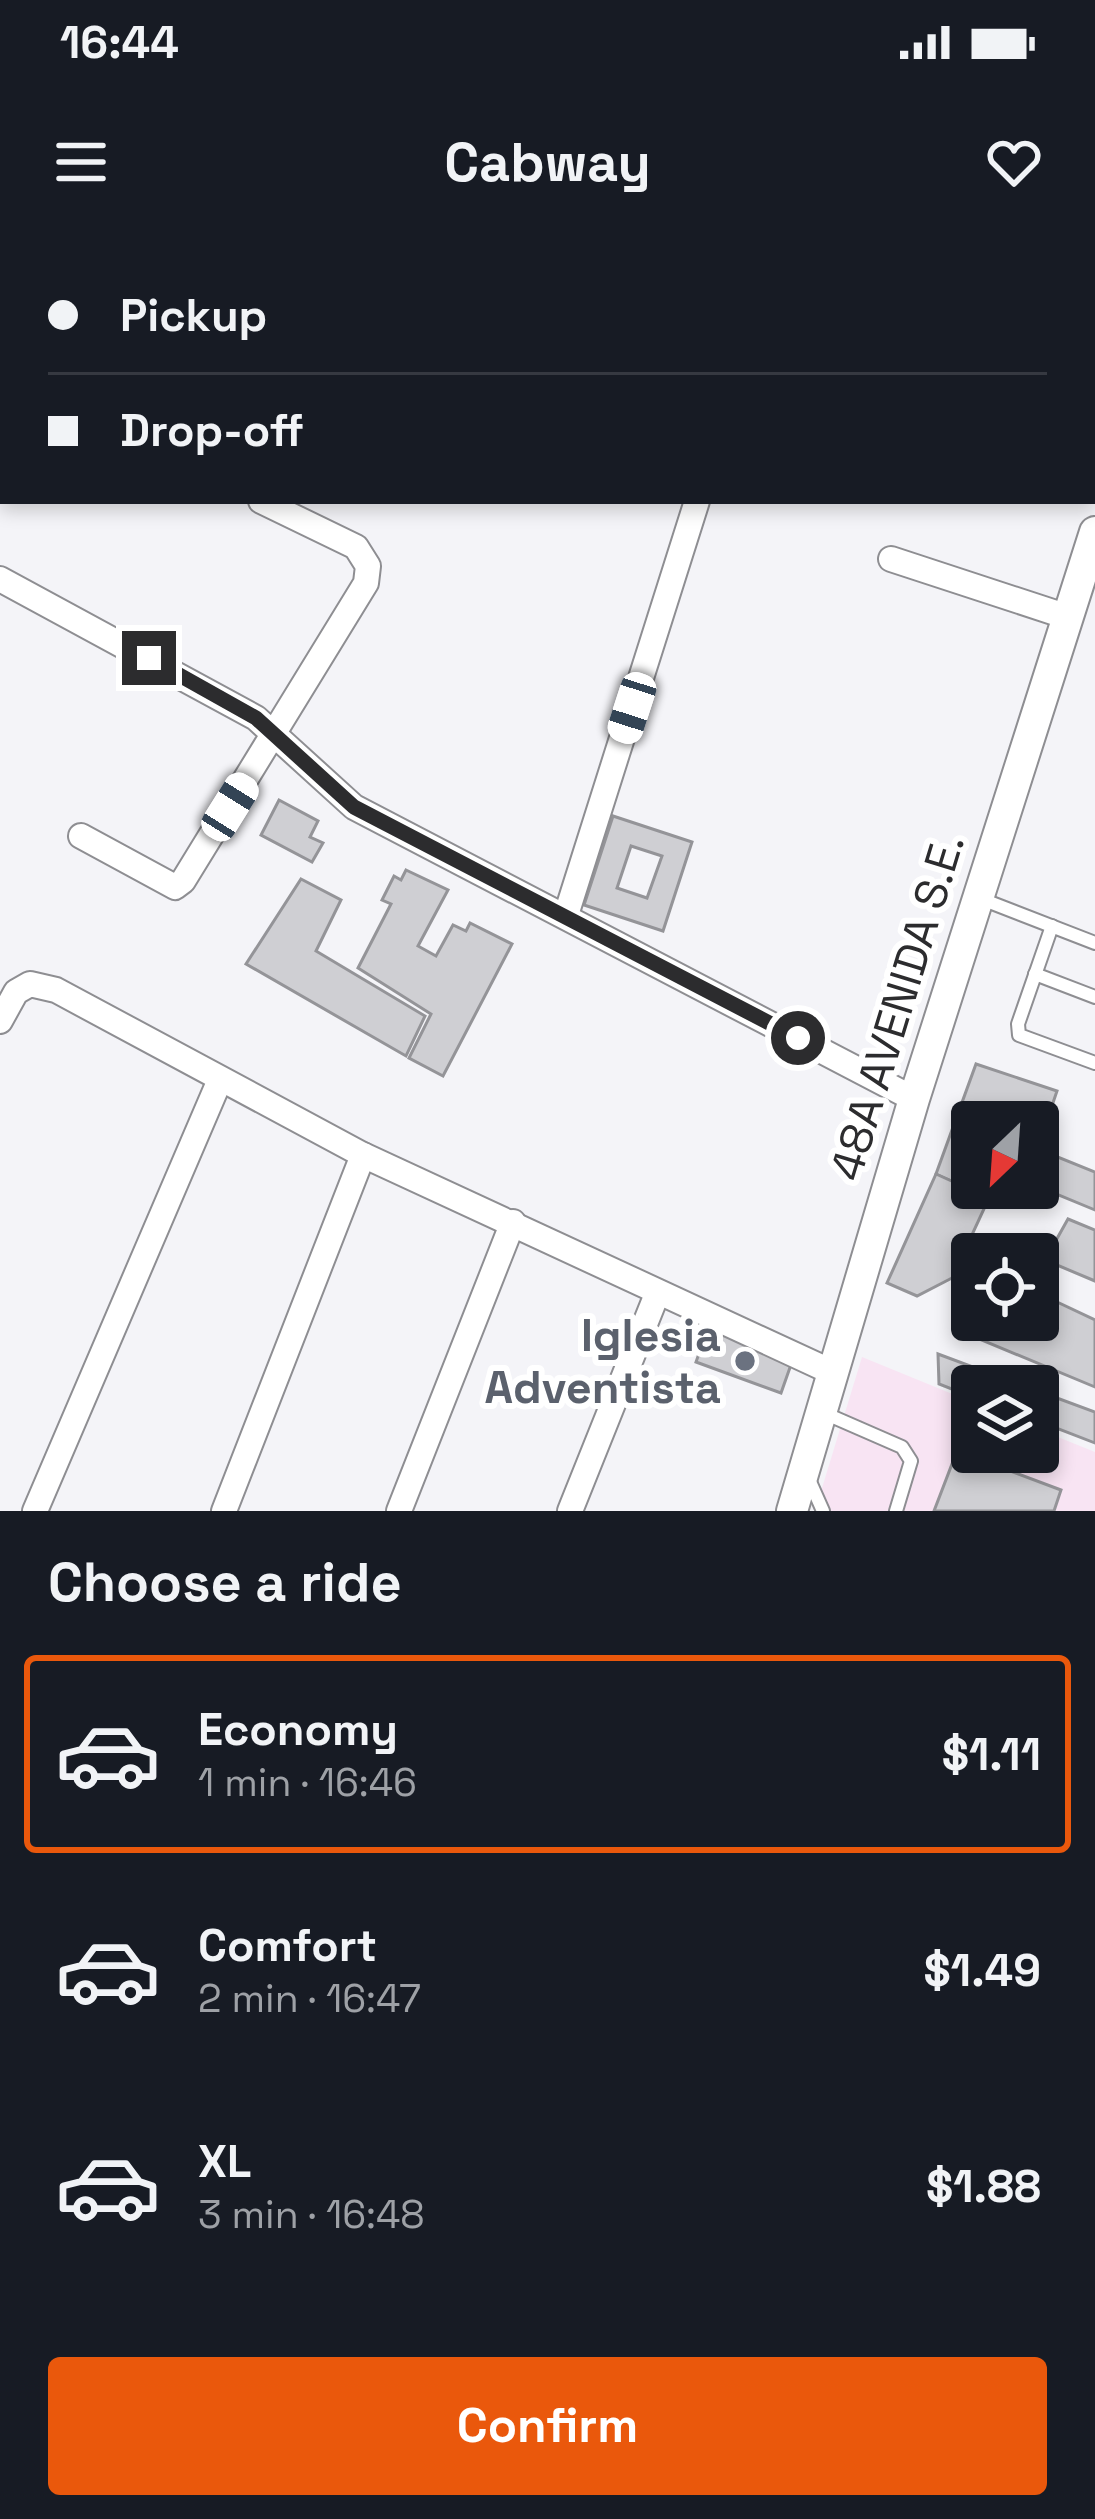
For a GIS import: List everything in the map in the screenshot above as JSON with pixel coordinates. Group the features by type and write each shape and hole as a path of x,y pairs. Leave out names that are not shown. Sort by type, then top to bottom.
{"street":[{"path":"81,836 175,887 276,734 366,584 368,566 356,547 267,504"},
{"path":"566,915 696,504"},
{"name":"48A AVENIDA S.E.","path":"792,1511 914,1099 1095,532"},
{"path":"892,559 1068,616"},
{"path":"0,578 134,649 276,734 354,807 914,1099"},
{"path":"0,1021 16,992 30,984 56,990 219,1082 363,1154 835,1373"},
{"path":"35,1511 219,1082"},
{"path":"224,1511 363,1154"},
{"path":"399,1511 513,1222"},
{"path":"570,1511 657,1294"}],"lane":[{"path":"978,898 1095,943"},
{"path":"1052,926 1018,1024 1019,1035 1095,1063"},
{"path":"1035,974 1095,997"},
{"path":"823,1412 902,1447 911,1461 896,1511"},
{"path":"805,1471 823,1511"}],"shaded area":[{"path":"862,1357 951,1393 951,1473 1059,1473 1059,1437 1095,1452 1095,1511 815,1511"}],"building":[{"path":"279,800 318,821 310,837 323,843 312,862 261,835"},
{"path":"613,816 692,842 663,931 584,905","holes":["631,846 662,856 647,898 617,888"]},
{"path":"406,870 448,890 418,946 436,956 453,925 466,931 470,923 512,944 443,1076 409,1058 431,1014 358,968 391,904 382,900 394,876 401,880"},
{"path":"301,879 341,900 316,951 425,1016 406,1056 246,964"},
{"path":"976,1064 1057,1091 1054,1101 963,1101"},
{"path":"951,1133 951,1181 936,1174"},
{"path":"1059,1157 1095,1172 1095,1210 1059,1195"},
{"path":"936,1174 951,1181 951,1209 984,1209 973,1233 951,1233 951,1279 917,1296 887,1283"},
{"path":"1068,1219 1095,1230 1095,1281 1059,1266 1059,1235"},
{"path":"1059,1303 1095,1320 1095,1387 1059,1372 1059,1365 1042,1365 984,1341 1059,1341"},
{"name":"Iglesia Adventista","path":"708,1328 793,1359 781,1393 696,1362"},
{"path":"938,1354 968,1365 951,1365 951,1389 939,1384"},
{"path":"1059,1399 1095,1412 1095,1443 1059,1429"},
{"path":"951,1467 951,1473 1016,1473 1061,1490 1054,1511 934,1511"}],"place":[{"name":"Iglesia Adventista","path":"745,1361"}],"route":[{"path":"149,658 256,718 354,807 798,1038"}]}
